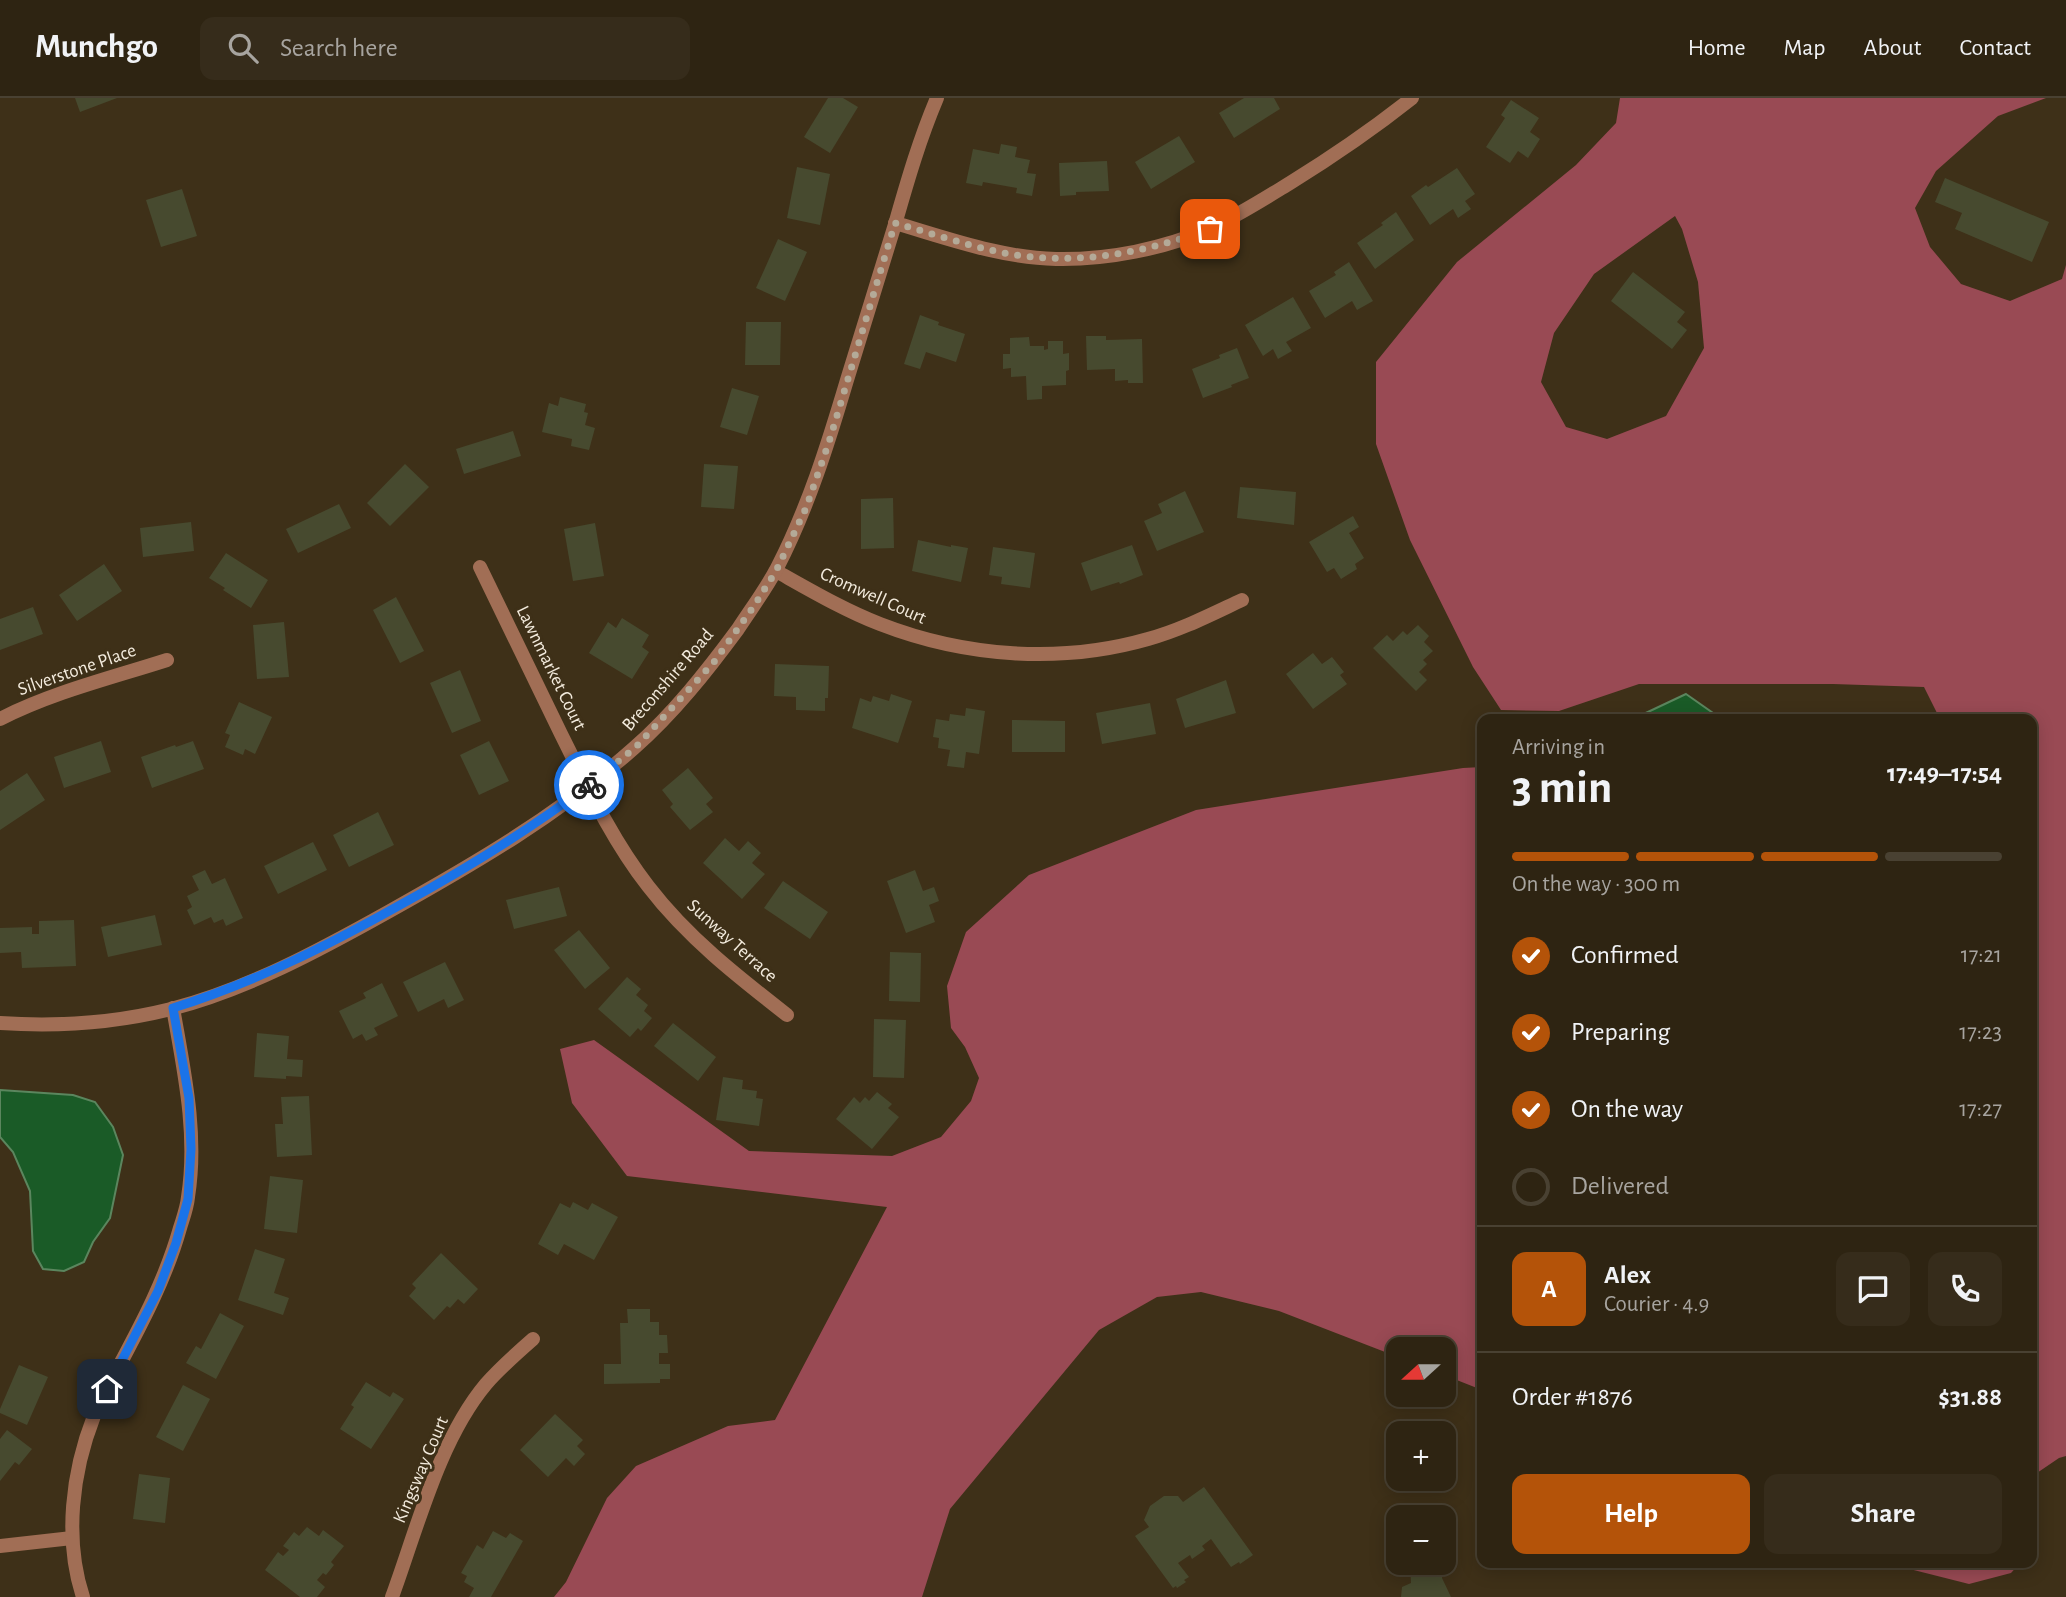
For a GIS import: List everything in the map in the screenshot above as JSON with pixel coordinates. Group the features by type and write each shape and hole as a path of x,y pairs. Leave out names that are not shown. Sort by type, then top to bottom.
{"street":[{"name":"Breconshire Road","path":"0,1023 34,1026 87,1024 173,1008 217,995 332,943 511,841 587,787 636,747 714,662 754,606 776,571 806,508 829,442 917,150 937,98"},
{"path":"895,223 972,246 1055,259 1110,255 1175,242 1210,229 1245,211 1324,162 1412,98"},
{"name":"Lawnmarket Court","path":"480,567 587,787"},
{"name":"Cromwell Court","path":"776,571 880,624 928,640 1014,654 1054,654 1099,649 1148,639 1198,621 1242,600"},
{"name":"Silverstone Place","path":"0,719 73,689 167,660"},
{"name":"Sunway Terrace","path":"587,787 614,836 641,876 672,914 731,971 787,1015"},
{"path":"83,1597 72,1538 80,1456 94,1414 158,1291 176,1243 188,1199 191,1149 189,1098 173,1008"},
{"name":"Kingsway Court","path":"392,1597 434,1479 465,1415 485,1386 533,1339"},
{"path":"0,1546 72,1538"}],"shaded area":[{"path":"1620,98 2046,98 1998,116 1936,171 1915,208 1930,247 1961,284 2010,301 2062,279 2066,265 2066,1456 2037,1473 2037,714 1938,714 1924,687 1833,684 1639,684 1559,711 1501,710 1473,667 1410,540 1376,444 1376,362 1457,262 1576,165 1616,123","holes":["1675,216 1682,229 1698,282 1704,348 1666,416 1607,439 1566,427 1541,382 1554,333 1594,274"]},
{"path":"1686,694 1715,714 1644,714"},
{"path":"1477,767 1477,1388 1456,1380 1456,1337 1386,1337 1386,1352 1279,1311 1201,1292 1157,1297 1099,1330 950,1509 922,1597 554,1597 566,1582 607,1498 636,1466 728,1426 775,1420 887,1207 627,1176 572,1103 560,1049 594,1040 749,1151 892,1156 941,1137 971,1101 979,1078 965,1047 951,1028 947,986 966,932 1029,875 1196,810"},
{"path":"0,1090 73,1095 95,1102 113,1127 123,1155 110,1218 93,1242 84,1262 64,1271 43,1269 33,1251 30,1191 13,1152 0,1137"},
{"path":"1906,1568 2016,1568 2011,1573 1969,1584"}],"building":[{"path":"75,98 117,98 80,112"},
{"path":"828,98 843,98 858,107 830,153 804,137"},
{"path":"1244,98 1274,98 1280,109 1234,138 1219,113"},
{"path":"1511,100 1539,118 1530,132 1540,139 1528,158 1518,151 1510,163 1486,147 1505,118 1501,115"},
{"path":"1179,136 1195,162 1151,189 1135,162"},
{"path":"1001,144 1017,147 1015,157 1030,160 1027,173 1036,174 1032,196 1016,193 1017,188 983,182 982,186 966,183 973,149 999,154"},
{"path":"1107,161 1109,191 1076,192 1076,195 1060,196 1059,163"},
{"path":"797,167 830,174 820,225 787,218"},
{"path":"1457,168 1475,194 1465,201 1471,209 1458,218 1453,209 1430,225 1411,196"},
{"path":"1945,178 2049,222 2032,262 1955,229 1962,213 1935,202"},
{"path":"182,189 197,236 161,247 146,200"},
{"path":"1396,212 1414,240 1375,269 1357,243"},
{"path":"778,239 807,252 785,301 756,288"},
{"path":"1349,262 1373,301 1357,310 1352,301 1325,318 1309,291 1336,275 1334,272"},
{"path":"1633,272 1685,312 1677,322 1687,330 1672,349 1611,301"},
{"path":"1293,297 1311,328 1286,342 1292,351 1278,359 1273,349 1263,356 1245,325"},
{"path":"920,315 939,322 938,325 965,334 956,362 926,352 920,369 904,364"},
{"path":"746,322 781,322 780,365 745,365"},
{"path":"1086,336 1106,336 1106,340 1142,339 1143,383 1115,381 1115,369 1087,370"},
{"path":"1029,337 1030,346 1044,346 1044,350 1048,349 1048,341 1063,341 1063,354 1069,353 1066,385 1042,386 1042,399 1027,400 1026,376 1011,377 1011,368 1003,369 1003,354 1010,354 1010,338"},
{"path":"1237,348 1249,378 1203,398 1192,369"},
{"path":"732,388 759,396 747,435 720,427"},
{"path":"560,397 586,404 584,412 588,413 585,425 595,428 589,450 571,446 572,439 542,432 549,403 558,406"},
{"path":"513,431 521,456 464,474 456,449"},
{"path":"405,464 429,487 390,526 367,503"},
{"path":"704,464 738,466 734,509 701,507"},
{"path":"1240,487 1296,492 1294,525 1237,518"},
{"path":"1185,491 1204,532 1157,551 1144,521 1162,513 1158,504"},
{"path":"893,498 894,548 861,549 861,499"},
{"path":"339,504 351,528 298,553 286,529"},
{"path":"1353,516 1359,527 1349,533 1364,558 1355,564 1357,569 1341,579 1334,568 1327,572 1309,542"},
{"path":"191,522 194,551 143,557 140,528"},
{"path":"595,523 604,576 573,581 564,529"},
{"path":"918,540 968,548 961,582 912,571"},
{"path":"1132,545 1143,575 1091,591 1081,563"},
{"path":"993,547 1035,553 1030,588 1001,584 1002,577 989,575"},
{"path":"226,553 268,580 251,608 209,578"},
{"path":"104,564 122,591 77,621 59,595"},
{"path":"396,597 424,651 400,663 373,610"},
{"path":"33,607 43,634 0,650 0,619"},
{"path":"622,618 649,635 642,647 649,652 632,679 589,653 608,622 616,628"},
{"path":"284,622 289,677 257,679 253,625"},
{"path":"1418,625 1429,636 1424,642 1433,651 1423,660 1427,664 1419,672 1427,680 1416,691 1373,648 1387,635 1393,641 1403,631 1407,635"},
{"path":"1313,653 1322,664 1332,657 1344,672 1340,675 1347,684 1313,709 1286,674"},
{"path":"775,664 829,666 825,711 796,710 796,697 774,696"},
{"path":"460,670 481,721 452,733 430,683"},
{"path":"1226,680 1236,713 1185,728 1176,699"},
{"path":"891,694 912,701 898,743 852,728 860,698 871,702 873,696 889,701"},
{"path":"239,702 272,717 255,754 245,749 243,755 225,747 230,735 225,733"},
{"path":"1150,703 1156,734 1102,744 1096,713"},
{"path":"966,708 985,711 979,754 966,752 964,768 947,766 950,750 938,748 939,738 933,737 936,719 949,721 950,714 965,716"},
{"path":"1012,720 1065,721 1065,752 1012,752"},
{"path":"101,741 111,772 64,788 54,757"},
{"path":"193,741 204,769 152,788 141,757"},
{"path":"489,741 509,781 479,795 460,755"},
{"path":"688,768 713,798 706,804 713,812 690,830 670,807 673,804 662,790"},
{"path":"27,773 45,800 0,830 0,791"},
{"path":"378,812 394,845 349,867 333,835"},
{"path":"725,838 739,851 748,841 761,853 752,863 765,874 742,899 703,863"},
{"path":"313,842 327,870 278,894 264,866"},
{"path":"205,870 212,884 225,878 243,918 226,926 223,919 214,923 211,917 194,925 187,910 192,907 187,896 199,890 192,876"},
{"path":"915,870 923,891 934,887 939,901 929,905 935,922 906,933 887,881"},
{"path":"783,881 828,912 810,939 764,908"},
{"path":"559,887 567,916 514,929 506,900"},
{"path":"155,915 162,945 108,957 101,927"},
{"path":"74,920 76,966 22,968 21,952 0,953 0,928 32,927 32,934 39,934 39,921"},
{"path":"579,930 610,968 585,989 554,950"},
{"path":"890,952 921,953 920,1002 889,1001"},
{"path":"445,962 464,1000 448,1008 444,999 418,1012 403,982"},
{"path":"627,977 641,989 636,995 648,1005 644,1011 652,1018 641,1031 638,1028 630,1037 598,1009"},
{"path":"382,983 398,1016 374,1028 378,1035 366,1041 362,1034 353,1039 339,1011 366,998 363,993"},
{"path":"874,1019 906,1020 904,1078 873,1077"},
{"path":"673,1023 716,1057 698,1081 654,1046"},
{"path":"257,1033 289,1036 287,1059 303,1060 302,1077 254,1077"},
{"path":"723,1077 743,1080 742,1089 757,1091 756,1098 763,1099 759,1126 716,1120"},
{"path":"877,1092 892,1104 888,1108 899,1117 872,1149 836,1119 854,1097 860,1103 865,1097 869,1101"},
{"path":"309,1096 312,1155 277,1157 275,1124 283,1124 281,1097"},
{"path":"270,1176 303,1180 297,1233 264,1229"},
{"path":"573,1202 588,1210 592,1203 618,1217 594,1260 564,1244 558,1255 538,1244 560,1203 570,1208"},
{"path":"255,1249 285,1259 274,1293 289,1298 283,1315 238,1300"},
{"path":"441,1253 478,1289 464,1304 458,1299 434,1320 409,1296 416,1288 412,1284"},
{"path":"627,1309 650,1309 650,1322 659,1322 659,1335 667,1335 668,1353 659,1353 659,1364 670,1364 670,1379 660,1379 660,1383 604,1384 604,1364 621,1364 620,1323 628,1323"},
{"path":"220,1313 244,1326 216,1379 186,1363 196,1346 201,1349"},
{"path":"19,1365 48,1377 27,1425 0,1413"},
{"path":"366,1382 390,1397 393,1392 404,1399 371,1449 340,1429"},
{"path":"183,1385 210,1399 183,1451 156,1437"},
{"path":"555,1414 583,1440 577,1446 585,1454 574,1466 566,1458 548,1477 520,1450"},
{"path":"7,1430 32,1449 19,1465 15,1462 0,1481 0,1439"},
{"path":"139,1474 170,1478 165,1523 133,1519"},
{"path":"1204,1487 1253,1555 1231,1567 1211,1539 1202,1546 1205,1550 1192,1559 1190,1555 1178,1563 1189,1577 1184,1580 1186,1582 1173,1588 1135,1536 1149,1527 1144,1520 1150,1506 1164,1496 1178,1496 1183,1502"},
{"path":"307,1527 319,1536 323,1530 344,1546 331,1562 334,1565 326,1575 323,1573 317,1580 325,1587 317,1597 300,1597 265,1570 278,1552 283,1556 289,1550 283,1546 294,1532 299,1536"},
{"path":"493,1531 506,1538 510,1533 523,1541 491,1597 469,1597 474,1588 464,1582 467,1576 461,1573 477,1545 483,1549"},
{"path":"1411,1575 1442,1575 1451,1597 1401,1597 1402,1587 1411,1583"}],"way so far":[{"path":"589,785 636,747 714,662 776,571 806,508 829,442 895,223 972,246 1055,259 1097,257 1134,251 1175,242 1210,229"}],"route":[{"path":"107,1389 158,1291 176,1243 188,1199 191,1149 189,1098 173,1008 217,995 332,943 511,841 589,785"}]}
